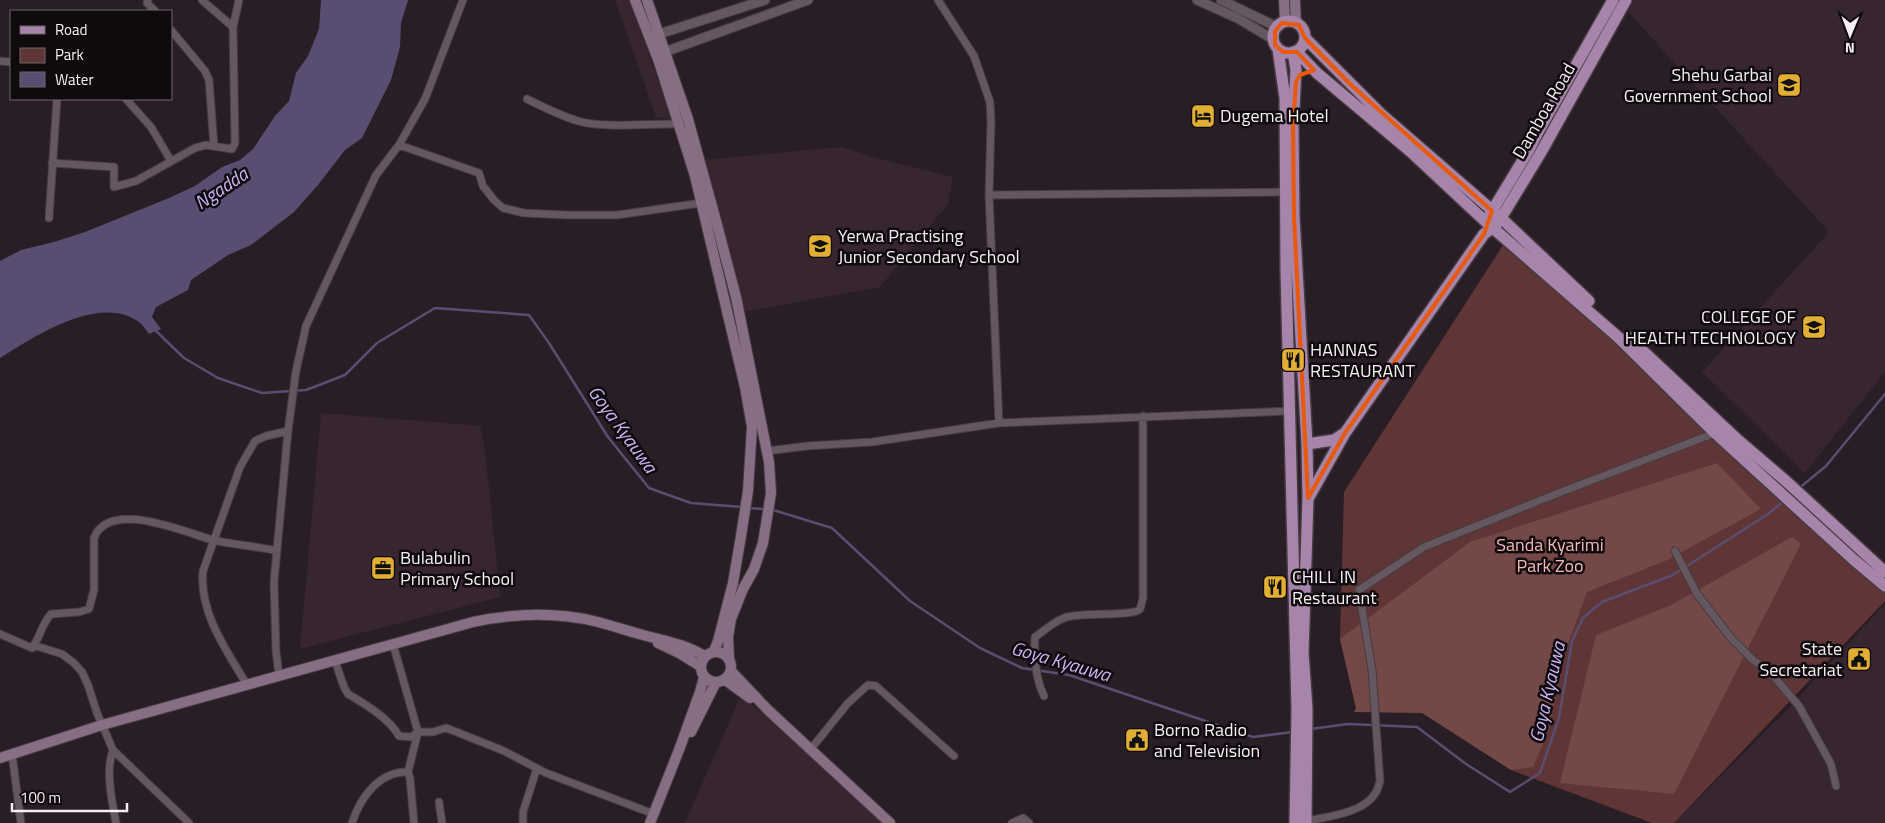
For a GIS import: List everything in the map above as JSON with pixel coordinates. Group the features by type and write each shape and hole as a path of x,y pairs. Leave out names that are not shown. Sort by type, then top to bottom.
{"main road":[{"path":"635,0 654,36 688,119 736,297 767,451 771,493 763,543 732,619 728,637 731,664 679,750"},
{"path":"647,0 654,36"},
{"path":"1284,0 1286,24"},
{"path":"1295,0 1286,24 1274,35 1284,98 1284,192 1290,411 1302,709"},
{"name":"Damboa Road","path":"1491,223 1538,132 1613,0"},
{"name":"Damboa Road","path":"1308,498 1345,433 1540,154 1626,0"},
{"path":"1286,24 1302,28 1305,38 1491,223 1554,270 1738,440 1787,482 1854,560 1885,586"},
{"path":"1276,44 1283,52 1295,52 1301,48 1305,38"},
{"path":"1295,52 1317,74 1411,152 1618,337 1715,433 1779,491 1822,521 1885,572"},
{"path":"1295,52 1296,82 1293,126 1294,217 1307,444 1308,498 1302,709 1303,822"},
{"path":"652,818 700,692 705,663 718,641 733,583 748,491 752,427 745,387 701,203 661,54"},
{"path":"1296,82 1300,75 1308,72 1317,74"},
{"path":"1307,444 1334,440 1345,433"},
{"path":"0,758 102,725 499,616 524,614 552,615 597,622 643,636 672,642 692,649 705,663 709,681 724,677"},
{"path":"705,663 722,652 729,658"},
{"path":"724,677 768,710 890,823"}],"street":[{"path":"148,0 147,3 154,10"},
{"path":"202,0 233,26"},
{"path":"52,163 114,167 114,187 136,181 194,148 206,145 232,150 235,144 233,26 239,0"},
{"path":"279,676 274,582 288,431 296,371 306,326 376,174 399,145 425,99 463,0"},
{"path":"654,36 765,0"},
{"path":"661,54 808,0"},
{"path":"938,0 974,56 990,102 992,122 989,195 999,423"},
{"path":"1197,0 1239,19 1276,44"},
{"path":"1221,0 1286,24"},
{"path":"172,31 205,71 209,80 214,146"},
{"path":"527,99 577,120 589,123 604,125 680,124"},
{"path":"49,218 57,100"},
{"path":"127,100 151,127 171,161"},
{"path":"399,145 478,173 483,186 503,208 524,213 617,215 701,203"},
{"path":"989,195 1284,192"},
{"path":"767,451 807,446 872,442 999,423 1290,411"},
{"path":"1044,696 1040,686 1034,654 1034,637 1064,617 1084,614 1121,614 1136,612 1140,609 1143,598 1143,416"},
{"path":"247,685 215,630 202,586 203,571 240,468 255,440 288,431"},
{"path":"1303,822 1347,813 1364,804 1376,793 1380,781 1372,670 1359,590 1424,547 1715,433"},
{"path":"32,648 39,638 43,622 51,614 79,612 89,609 94,590 94,538 96,531 106,525 122,519 154,521 215,540 277,551"},
{"path":"1676,554 1692,585 1731,638 1753,660 1770,672 1799,706 1831,764 1836,786"},
{"path":"0,634 32,648 36,646 62,654 74,663 85,679 113,750 189,823"},
{"path":"394,644 418,732 408,772 414,823"},
{"path":"335,661 348,694 388,720 399,736 411,737 418,732 434,732 446,728 454,730 652,818"},
{"path":"810,750 848,703 868,685 872,684 954,756"},
{"path":"113,750 110,757 110,774 116,823"},
{"path":"12,754 21,823"},
{"path":"524,823 523,812 537,768"},
{"path":"352,823 357,808 373,786 387,776 401,771 408,772"},
{"path":"440,802 442,823"},
{"path":"1012,823 1023,818 1029,823"}],"highlighted area":[{"path":"1282,23 1299,25 1305,38 1350,84 1492,211 1484,234 1345,433 1308,498 1294,217 1293,126 1296,82 1300,75 1314,70 1297,52 1283,52 1275,45 1275,31"}],"shaded area":[{"path":"615,0 629,0 672,119 656,117"},
{"path":"1634,0 1885,0 1885,372 1805,473 1702,372 1829,232 1628,12"},
{"name":"Yerwa Practising Junior Secondary School","path":"842,147 872,157 953,177 948,204 880,287 743,312 704,160"},
{"path":"321,413 480,426 485,450 500,597 300,649"},
{"name":"State Secretariat","path":"1885,604 1885,823 1674,823 1783,714"},
{"path":"741,695 886,823 685,823"}],"green space":[{"name":"Sanda Kyarimi Park Zoo","path":"1507,239 1885,592 1885,601 1674,823 1652,823 1511,770 1423,713 1356,708 1340,639 1344,492"},
{"path":"1717,463 1761,509 1665,561 1587,592 1567,646 1548,731 1533,767 1511,770 1422,713 1354,712 1356,708 1340,639 1470,542"},
{"path":"1792,537 1801,544 1674,794 1560,783 1596,635 1671,605"}],"water":[{"name":"Ngadda","path":"321,0 408,0 401,23 400,47 391,80 362,138 345,150 294,212 251,245 228,255 191,280 188,290 156,307 152,317 161,329 149,334 139,322 123,314 105,312 87,315 67,321 48,330 0,358 0,261 21,250 85,232 169,198 195,186 222,167 240,160 253,149 275,116 289,101 296,73 308,56 319,29"}],"waterway":[{"name":"Goya Kyauwa","path":"154,329 184,358 218,378 262,393 306,390 345,375 377,343 435,308 529,315 549,343 608,437 649,488 691,503 742,507"},
{"name":"Goya Kyauwa","path":"1798,489 1826,466 1885,394"},
{"name":"Goya Kyauwa","path":"1311,729 1348,724 1417,727 1466,764 1510,792 1540,773 1559,718 1572,641 1583,618 1602,602 1673,575 1768,514 1785,500"},
{"name":"Goya Kyauwa","path":"748,508 765,509"},
{"name":"Goya Kyauwa","path":"770,509 832,528 910,601 980,648 1022,668 1069,675 1253,737 1293,732"}],"place":[{"name":"Shehu Garbai Government School","path":"1789,85"},
{"name":"Dugema Hotel","path":"1203,116"},
{"name":"Yerwa Practising Junior Secondary School","path":"820,246"},
{"name":"COLLEGE OF HEALTH TECHNOLOGY","path":"1814,327"},
{"name":"HANNAS RESTAURANT","path":"1293,360"},
{"name":"Bulabulin Primary School","path":"383,568"},
{"name":"CHILL IN Restaurant","path":"1275,587"},
{"name":"State Secretariat","path":"1859,659"},
{"name":"Borno Radio and Television","path":"1137,740"}]}
